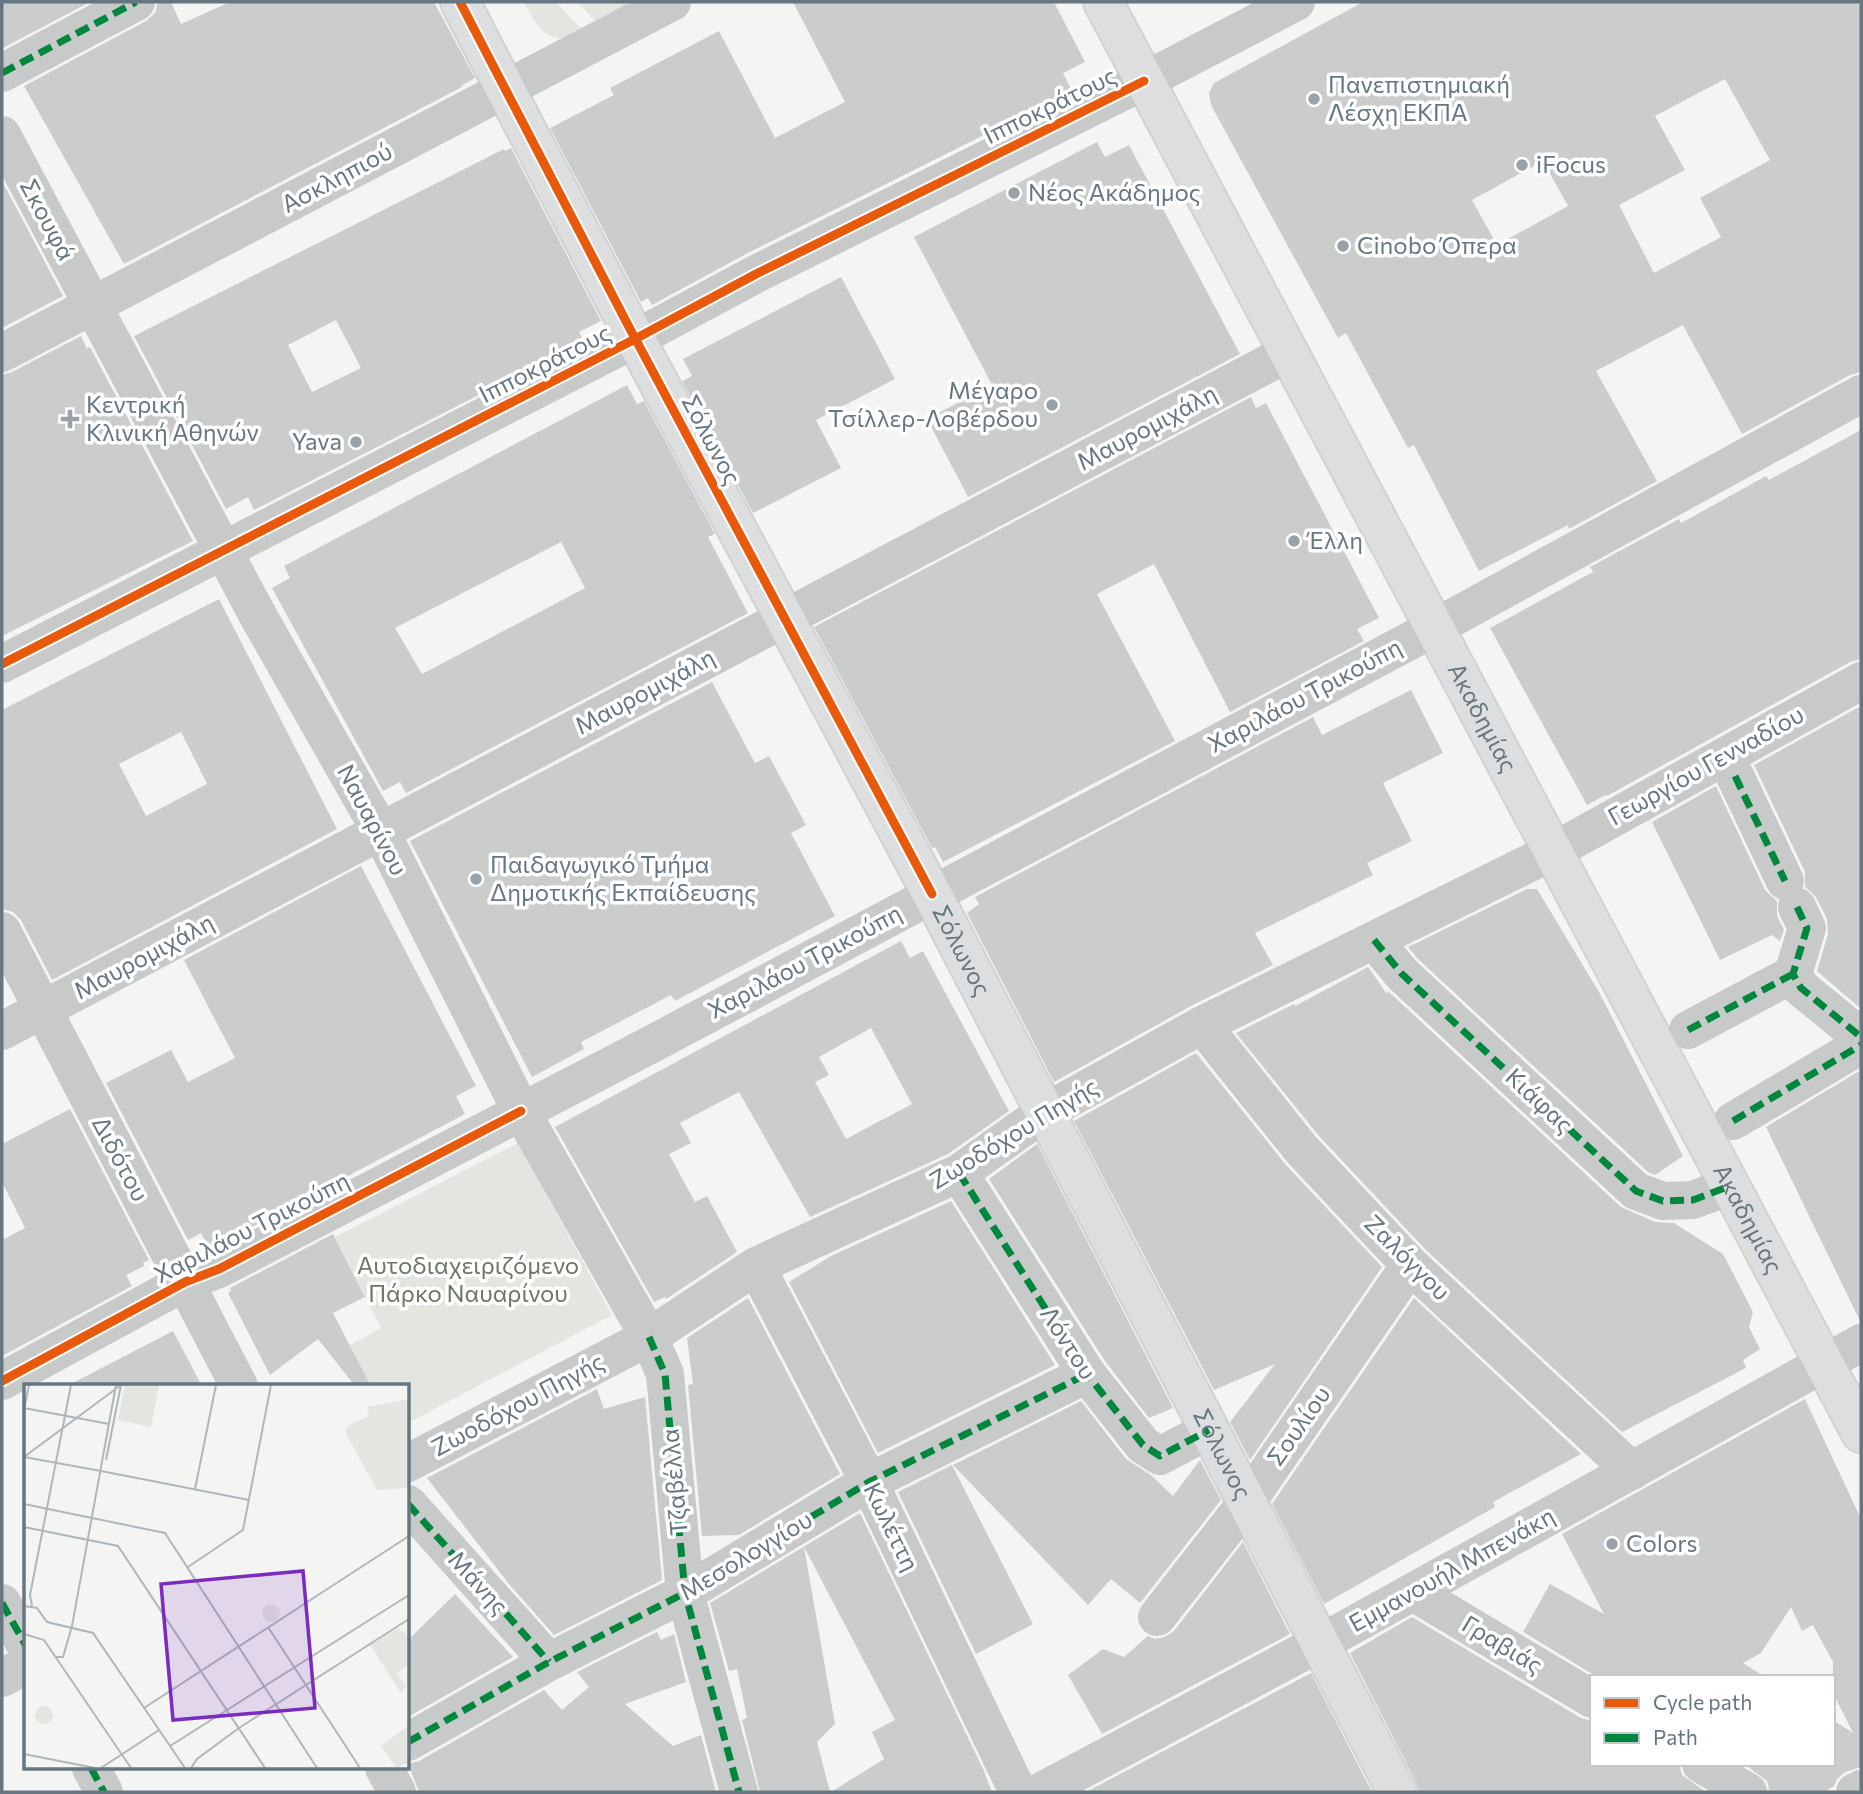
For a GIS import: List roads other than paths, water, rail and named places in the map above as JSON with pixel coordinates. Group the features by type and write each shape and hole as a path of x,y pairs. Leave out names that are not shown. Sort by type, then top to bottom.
{"main road":[{"name":"Σόλωνος","path":"460,2 635,339 932,894 1397,1792"},
{"name":"Ακαδημίας","path":"1103,2 1861,1433"}],"street":[{"path":"2,73 136,2"},
{"name":"Ασκληπιού","path":"2,353 672,2"},
{"name":"Ιπποκράτους","path":"2,664 635,339 756,274 1144,81 1296,2"},
{"name":"Σκουφά","path":"2,135 92,306"},
{"name":"Ναυαρίνου","path":"92,306 223,551 381,832 521,1111 649,1337"},
{"name":"Μαυρομιχάλη","path":"2,1031 1288,353"},
{"name":"Χαριλάου Τρικούπη","path":"2,1381 184,1282 219,1269 521,1111 1434,628 1861,394"},
{"name":"Γεωργίου Γενναδίου","path":"1552,852 1861,681"},
{"path":"1688,1030 1793,974 1807,928 1735,776"},
{"name":"Ζωοδόχου Πηγής","path":"410,1462 649,1337 756,1266 959,1173 1045,1112 1202,1025 1552,852"},
{"name":"Διδότου","path":"2,931 238,1384"},
{"name":"Κιάφας","path":"1374,940 1402,974 1636,1191 1663,1201 1693,1200 1730,1186"},
{"path":"1793,974 1801,988 1861,1037"},
{"name":"Ζαλόγγου","path":"1202,1025 1302,1150 1410,1265 1632,1471"},
{"path":"1733,1121 1861,1045"},
{"name":"Λόντου","path":"959,1173 1087,1374 1143,1445 1160,1456 1209,1430"},
{"name":"Σουλίου","path":"1157,1617 1247,1502 1410,1265"},
{"name":"Κωλέττη","path":"756,1266 869,1482 1018,1792"},
{"name":"Τζαβέλλα","path":"649,1337 665,1374 685,1593 738,1792"},
{"name":"Εμμανουήλ Μπενάκη","path":"1040,1792 1320,1643 1861,1343"},
{"name":"Μεσολογγίου","path":"410,1741 549,1662 685,1593 869,1482 1087,1374"},
{"name":"Μάνης","path":"410,1506 549,1662"},
{"name":"Γραβιάς","path":"1413,1592 1590,1698"},
{"path":"2,1603 24,1642"},
{"path":"2,1678 24,1666"},
{"path":"1705,1766 1748,1792"},
{"path":"92,1770 104,1792"},
{"path":"384,1770 397,1792"},
{"path":"1855,1792 1861,1789"}],"place":[{"name":"Πανεπιστημιακή Λέσχη ΕΚΠΑ","path":"1314,99"},
{"name":"iFocus","path":"1522,165"},
{"name":"Νέος Ακάδημος","path":"1014,193"},
{"name":"Cinobo Όπερα","path":"1343,246"},
{"name":"Μέγαρο Τσίλλερ-Λοβέρδου","path":"1052,405"},
{"name":"Κεντρική Κλινική Αθηνών","path":"70,419"},
{"name":"Yava","path":"356,442"},
{"name":"Έλλη","path":"1294,541"},
{"name":"Παιδαγωγικό Τμήμα Δημοτικής Εκπαίδευσης","path":"476,879"},
{"name":"Colors","path":"1612,1544"}],"park label":[{"name":"Αυτοδιαχειριζόμενο Πάρκο Ναυαρίνου","path":"468,1280"}]}
